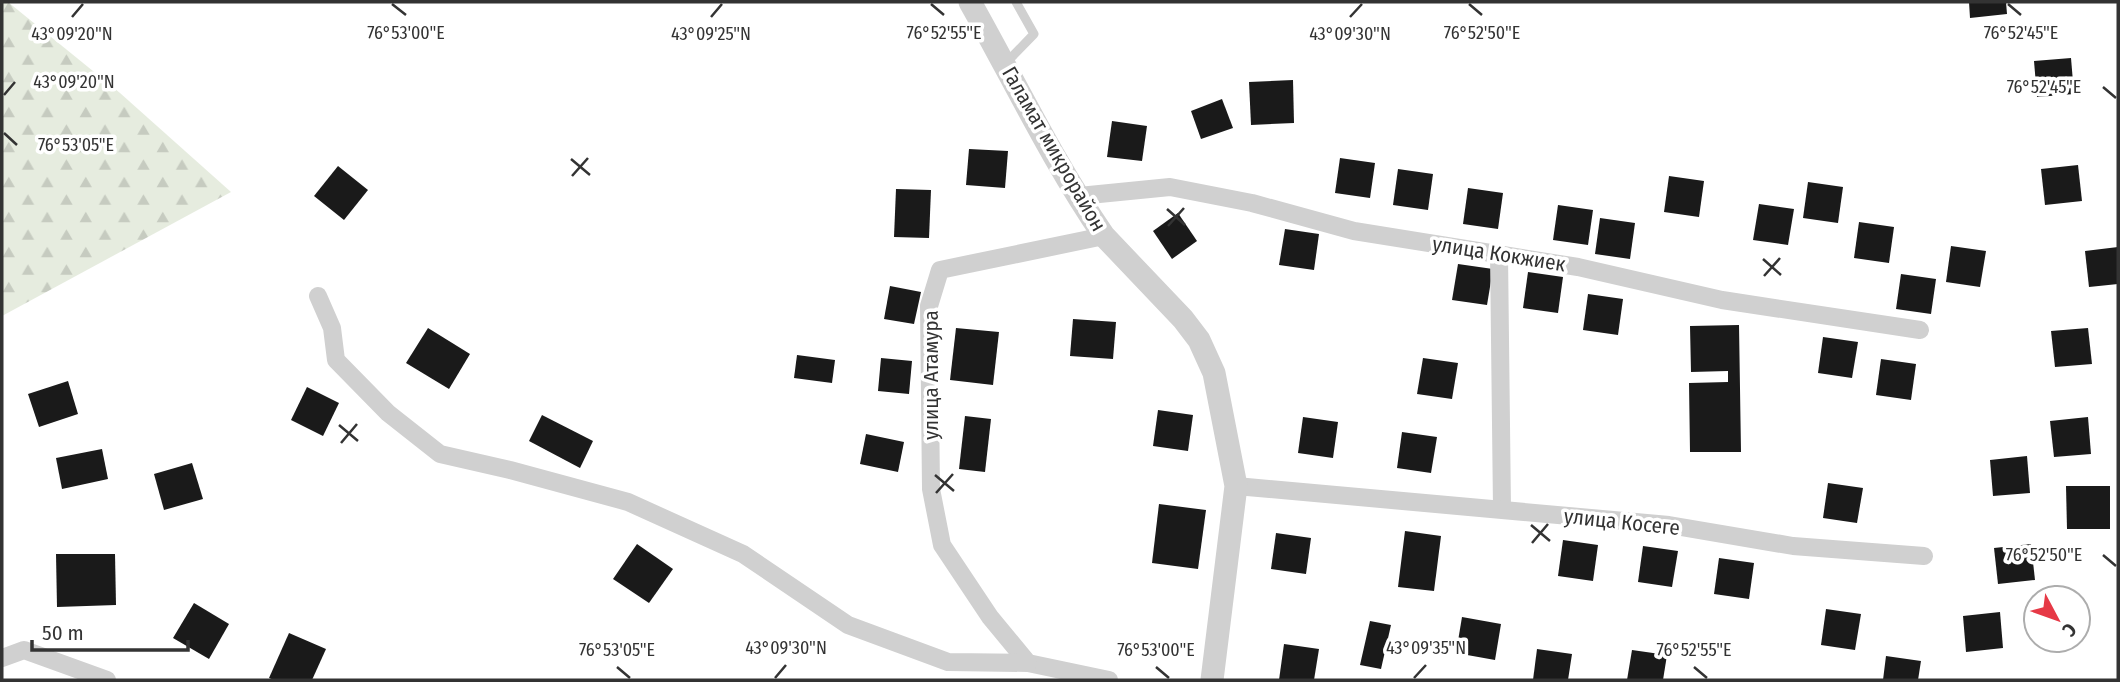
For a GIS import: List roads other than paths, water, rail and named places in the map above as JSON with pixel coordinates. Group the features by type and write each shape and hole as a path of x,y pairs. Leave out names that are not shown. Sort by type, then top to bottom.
{"street":[{"name":"Галамат микрорайон","path":"970,2 1055,158 1104,236 1183,319 1208,355 1214,373 1236,486 1212,680"},
{"name":"улица Кокжиек","path":"1079,196 1170,187 1252,203 1354,231 1578,267 1722,300 1920,330"},
{"name":"улица Атамура","path":"1028,663 990,618 942,545 931,489 929,306 940,270 1104,236"},
{"path":"1499,254 1502,509"},
{"path":"318,296 332,328 336,360 388,412 440,454 628,502 743,554 848,625 948,662 1028,663 1110,680"},
{"name":"улица Косеге","path":"1236,486 1669,525 1793,546 1924,555"},
{"path":"2,658 24,650 107,680"}],"lane":[{"path":"1005,64 1034,34 1016,2"}]}
